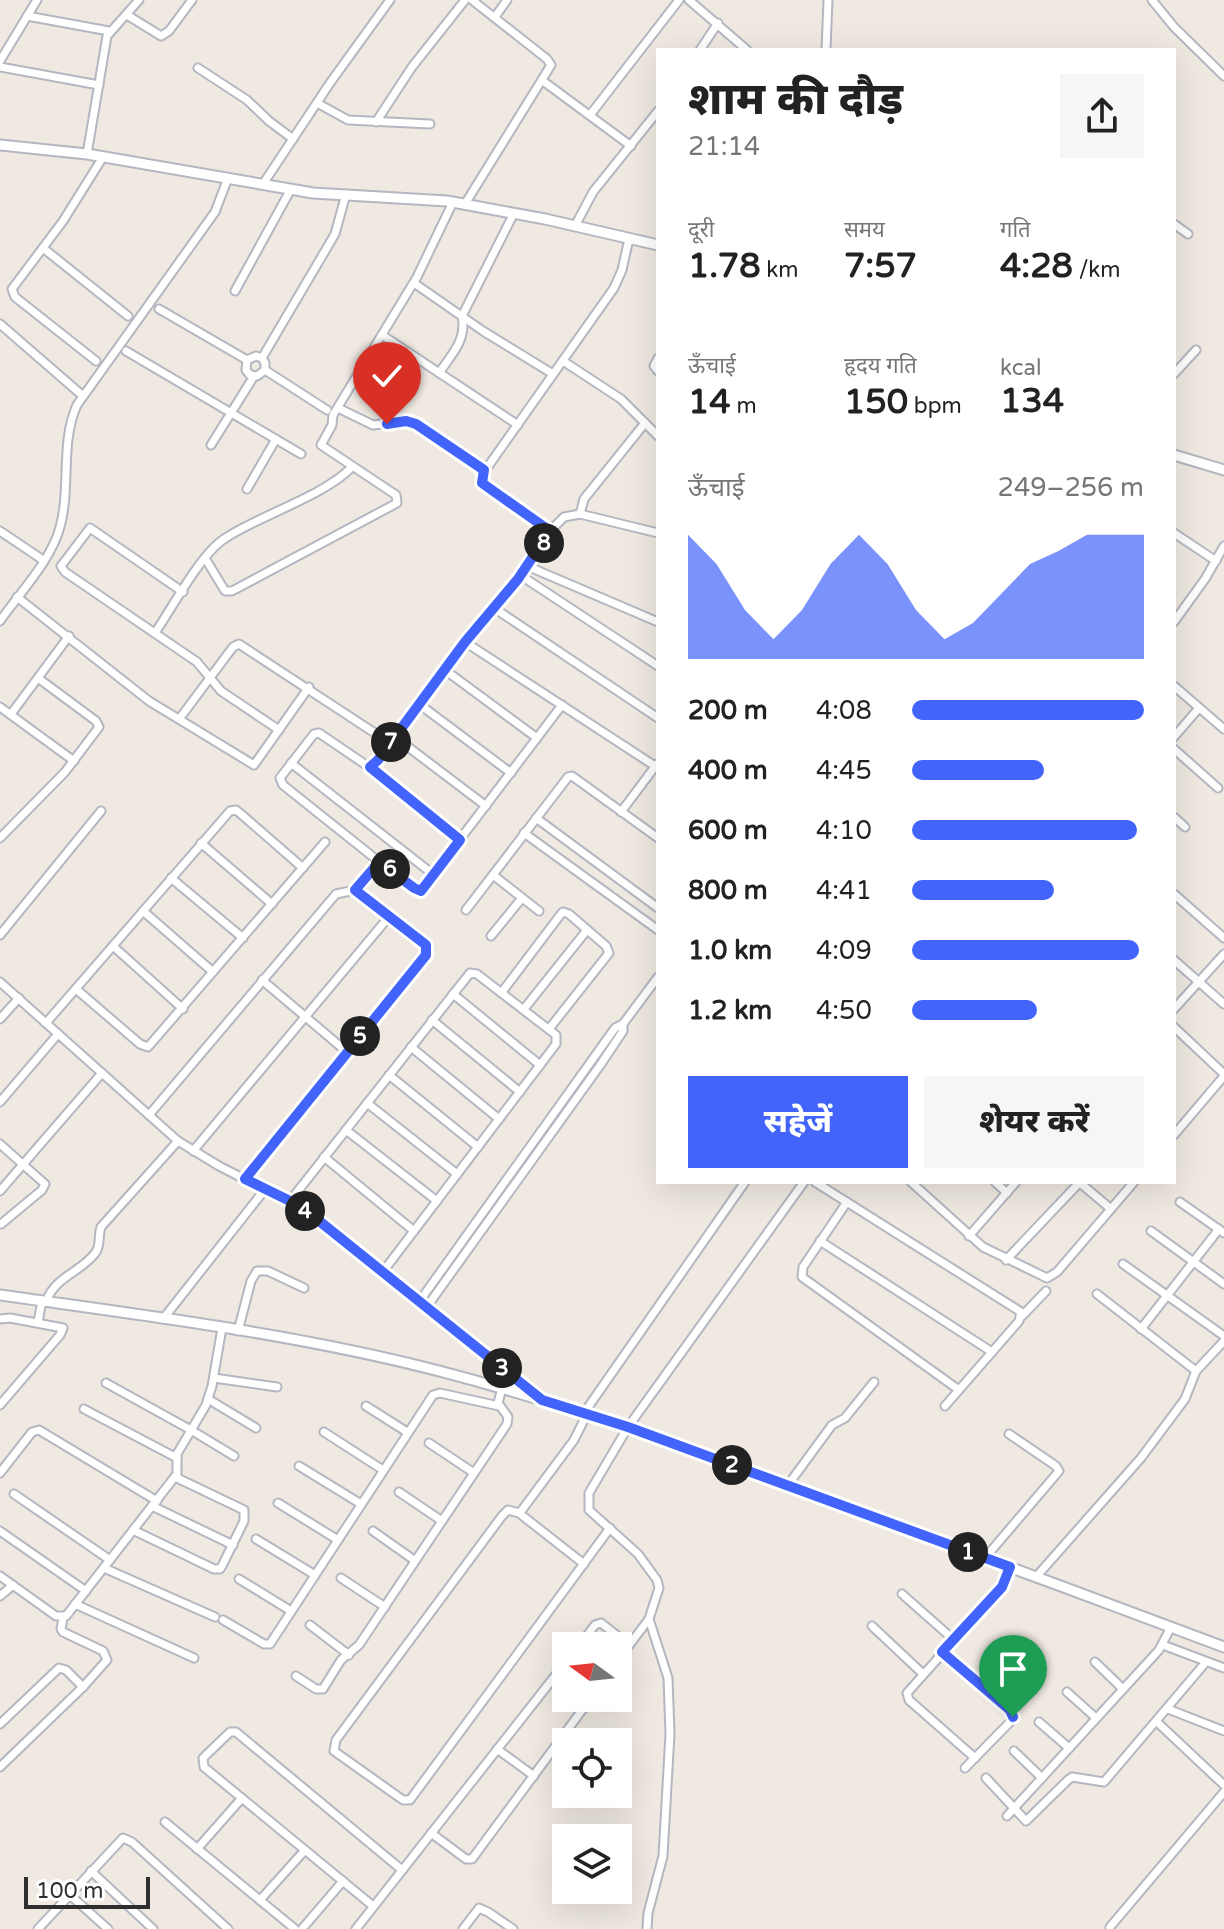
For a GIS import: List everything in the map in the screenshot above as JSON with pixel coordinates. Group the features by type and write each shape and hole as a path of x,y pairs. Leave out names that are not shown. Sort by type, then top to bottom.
{"street":[{"path":"0,61 37,0"},
{"path":"87,154 109,31 139,0"},
{"path":"127,15 161,36 169,31 192,0"},
{"path":"263,184 390,0"},
{"path":"376,122 412,67 465,0"},
{"path":"465,204 550,69 550,62 472,0"},
{"path":"495,17 507,0"},
{"path":"590,115 679,0"},
{"path":"689,0 745,48"},
{"path":"826,48 828,0"},
{"path":"1152,0 1174,27 1224,76"},
{"path":"27,16 109,31"},
{"path":"701,48 718,23"},
{"path":"0,67 99,85"},
{"path":"198,68 247,100 293,139"},
{"path":"543,81 631,146"},
{"path":"317,103 339,117 430,124"},
{"path":"575,226 593,192 656,114"},
{"path":"0,145 87,154 291,189 453,202 656,245"},
{"path":"96,361 12,293 14,285 63,221 103,157"},
{"path":"0,621 57,537 67,482 69,428 83,396 215,212 228,178"},
{"path":"235,291 291,189"},
{"path":"327,410 265,370 262,358 335,234 346,194"},
{"path":"205,558 225,591 232,591 397,503 396,495 321,446 338,408 414,283 453,202"},
{"path":"439,373 462,340 462,316 514,213"},
{"path":"1176,225 1188,234"},
{"path":"550,531 482,483 484,470 614,288 629,239"},
{"path":"43,248 128,316"},
{"path":"414,283 553,374"},
{"path":"159,309 247,360"},
{"path":"0,324 83,396"},
{"path":"382,335 518,425"},
{"path":"1176,372 1196,350"},
{"path":"126,351 301,454"},
{"path":"247,360 256,356 262,358"},
{"path":"247,360 246,370 254,376 261,375 265,370"},
{"path":"563,361 621,399 656,434"},
{"path":"211,445 254,376"},
{"path":"338,408 373,425 410,422 484,470"},
{"path":"580,514 584,499 645,423"},
{"path":"247,489 276,439"},
{"path":"1176,456 1224,470"},
{"path":"155,633 205,558 221,541 334,481 352,467"},
{"path":"370,767 527,566 550,531 564,517 580,514 656,533"},
{"path":"183,592 93,529 87,529 61,566 65,572 197,662 221,691 279,730"},
{"path":"0,531 43,560"},
{"path":"1176,534 1216,561"},
{"path":"57,537 73,548"},
{"path":"1176,619 1224,546"},
{"path":"52,547 67,557"},
{"path":"527,566 656,621"},
{"path":"520,575 656,665"},
{"path":"17,597 130,687 254,765 309,687"},
{"path":"0,601 9,608"},
{"path":"494,608 656,717"},
{"path":"11,714 69,636"},
{"path":"465,642 656,764"},
{"path":"180,718 208,678 233,647 239,644 393,740 486,806"},
{"path":"445,670 537,738"},
{"path":"0,838 74,761 98,730 99,724 38,678"},
{"path":"1176,688 1224,729"},
{"path":"419,704 511,773"},
{"path":"460,840 370,767 319,733 314,734 280,778 283,785 417,891 434,875 562,705"},
{"path":"0,707 74,761"},
{"path":"1176,735 1199,708"},
{"path":"1176,751 1218,788"},
{"path":"291,763 434,875"},
{"path":"621,812 656,766"},
{"path":"466,910 564,780 572,776 656,837"},
{"path":"46,1023 225,815 236,810 303,868"},
{"path":"0,935 101,811"},
{"path":"536,818 656,907"},
{"path":"1176,819 1185,827"},
{"path":"524,833 656,929"},
{"path":"76,989 140,1044 148,1047 325,842"},
{"path":"201,843 272,904"},
{"path":"149,1115 330,899 336,894 355,890 374,868 382,864"},
{"path":"493,875 539,911"},
{"path":"171,878 243,938"},
{"path":"245,1179 427,951 426,945 355,890"},
{"path":"1176,896 1224,938"},
{"path":"491,936 522,898"},
{"path":"143,911 213,972"},
{"path":"502,992 563,912 587,930 606,946 609,953 549,1029"},
{"path":"193,1151 384,924 387,914"},
{"path":"524,1009 587,930"},
{"path":"113,946 183,1009"},
{"path":"1176,1007 1224,954"},
{"path":"1176,962 1224,1004"},
{"path":"290,1201 467,976 474,972 524,1009 557,1039 382,1273"},
{"path":"262,980 347,1052"},
{"path":"426,1308 476,1239 504,1192 623,1031 623,1024 656,980"},
{"path":"0,982 178,1141 290,1201 542,1400 584,1419 626,1430 788,1485 985,1558 1008,1574 1036,1577 1167,1636 1206,1662 1224,1668"},
{"path":"453,994 540,1065"},
{"path":"0,1019 19,998"},
{"path":"432,1020 520,1092"},
{"path":"1176,1029 1224,1075 1176,1133"},
{"path":"0,1102 58,1034"},
{"path":"411,1047 499,1119"},
{"path":"0,1191 102,1073"},
{"path":"389,1075 478,1147"},
{"path":"367,1103 457,1174"},
{"path":"346,1130 437,1201"},
{"path":"38,1319 43,1303 54,1288 94,1254 99,1245 101,1227 178,1141"},
{"path":"0,1144 43,1182 44,1187 1,1224"},
{"path":"324,1157 414,1231"},
{"path":"519,1513 744,1184"},
{"path":"632,1641 649,1619 659,1588 657,1580 638,1554 589,1510 589,1493 626,1430 803,1184"},
{"path":"818,1184 1019,1309 1022,1316"},
{"path":"913,1184 969,1236 1006,1260 1042,1276 1052,1276 1132,1184"},
{"path":"997,1184 1007,1193"},
{"path":"969,1236 1014,1184"},
{"path":"1006,1260 1077,1184"},
{"path":"1081,1184 1111,1209"},
{"path":"163,1319 266,1188"},
{"path":"419,1302 468,1233 504,1192"},
{"path":"847,1202 803,1267 802,1277 959,1390"},
{"path":"1141,1329 1193,1261 1221,1231 1180,1202"},
{"path":"1151,1231 1224,1284"},
{"path":"468,1233 476,1239"},
{"path":"820,1241 992,1352"},
{"path":"1036,1577 1141,1458 1185,1399 1196,1371 1224,1339 1123,1264"},
{"path":"238,1331 251,1281 257,1271 262,1269 304,1288"},
{"path":"945,1406 1046,1291"},
{"path":"1097,1294 1196,1371"},
{"path":"0,1295 163,1319 221,1334 238,1331 386,1357 499,1395"},
{"path":"0,1319 38,1319 61,1326 63,1331 0,1405"},
{"path":"1,1763 105,1664 107,1656 103,1651 63,1632 63,1618 175,1477 179,1466 177,1458 208,1399 221,1334"},
{"path":"296,1676 316,1689 323,1689 337,1665 359,1645 385,1607 509,1420 499,1395 502,1369"},
{"path":"214,1378 277,1387"},
{"path":"788,1485 832,1425 845,1418 874,1382"},
{"path":"106,1383 234,1456"},
{"path":"104,1568 219,1618 267,1645 429,1399 436,1393 542,1400"},
{"path":"208,1399 256,1428"},
{"path":"366,1406 407,1432"},
{"path":"84,1409 177,1458"},
{"path":"0,1473 32,1432 39,1430 154,1503 233,1545"},
{"path":"324,1432 383,1470"},
{"path":"985,1558 1059,1471 1009,1434"},
{"path":"429,1443 474,1473"},
{"path":"299,1466 361,1504"},
{"path":"133,1530 217,1570 222,1566 244,1521 244,1510 175,1477"},
{"path":"399,1492 442,1521"},
{"path":"14,1494 110,1560"},
{"path":"278,1503 338,1540"},
{"path":"584,1564 519,1513 508,1510 333,1745 334,1751 403,1800 410,1800 584,1564 610,1528"},
{"path":"0,1531 86,1591"},
{"path":"373,1531 414,1560"},
{"path":"256,1539 315,1575"},
{"path":"975,1758 909,1700 909,1689 1008,1574"},
{"path":"0,1576 63,1618"},
{"path":"341,1578 385,1607"},
{"path":"239,1579 291,1611"},
{"path":"0,1596 13,1585"},
{"path":"902,1594 954,1640"},
{"path":"75,1604 194,1658"},
{"path":"647,1929 648,1913 663,1856 670,1734 668,1678 649,1619"},
{"path":"590,1632 601,1623 612,1632"},
{"path":"310,1625 349,1655"},
{"path":"872,1626 923,1674"},
{"path":"1167,1636 1224,1647"},
{"path":"1007,1816 1167,1636"},
{"path":"942,1652 1013,1713 1011,1721 965,1768"},
{"path":"1095,1662 1123,1689"},
{"path":"986,1778 1029,1821 1072,1777 1104,1782 1206,1662"},
{"path":"0,1724 59,1668 66,1670 83,1687"},
{"path":"356,1929 552,1680"},
{"path":"1067,1692 1096,1718"},
{"path":"1168,1709 1224,1731"},
{"path":"431,1833 466,1859 472,1859 581,1712"},
{"path":"1039,1722 1069,1748"},
{"path":"1157,1722 1224,1785"},
{"path":"373,1906 202,1763 206,1755 233,1731 402,1870"},
{"path":"497,1749 534,1776"},
{"path":"1014,1751 1042,1778"},
{"path":"1110,1927 1224,1792"},
{"path":"197,1849 242,1798"},
{"path":"165,1822 295,1929"},
{"path":"38,1929 117,1842 127,1838 228,1929"},
{"path":"260,1900 305,1850"},
{"path":"91,1871 153,1929"},
{"path":"302,1929 343,1881"},
{"path":"69,1894 108,1929"},
{"path":"463,1929 479,1908 513,1929"}],"route":[{"path":"387,424 406,421 416,424 484,470 482,483 550,531 518,579 465,642 370,767 460,840 421,891 382,864 374,868 355,890 426,945 426,955 245,1179 313,1216 542,1400 628,1427 1010,1567 1002,1587 942,1652 1010,1710 1013,1717"}]}
